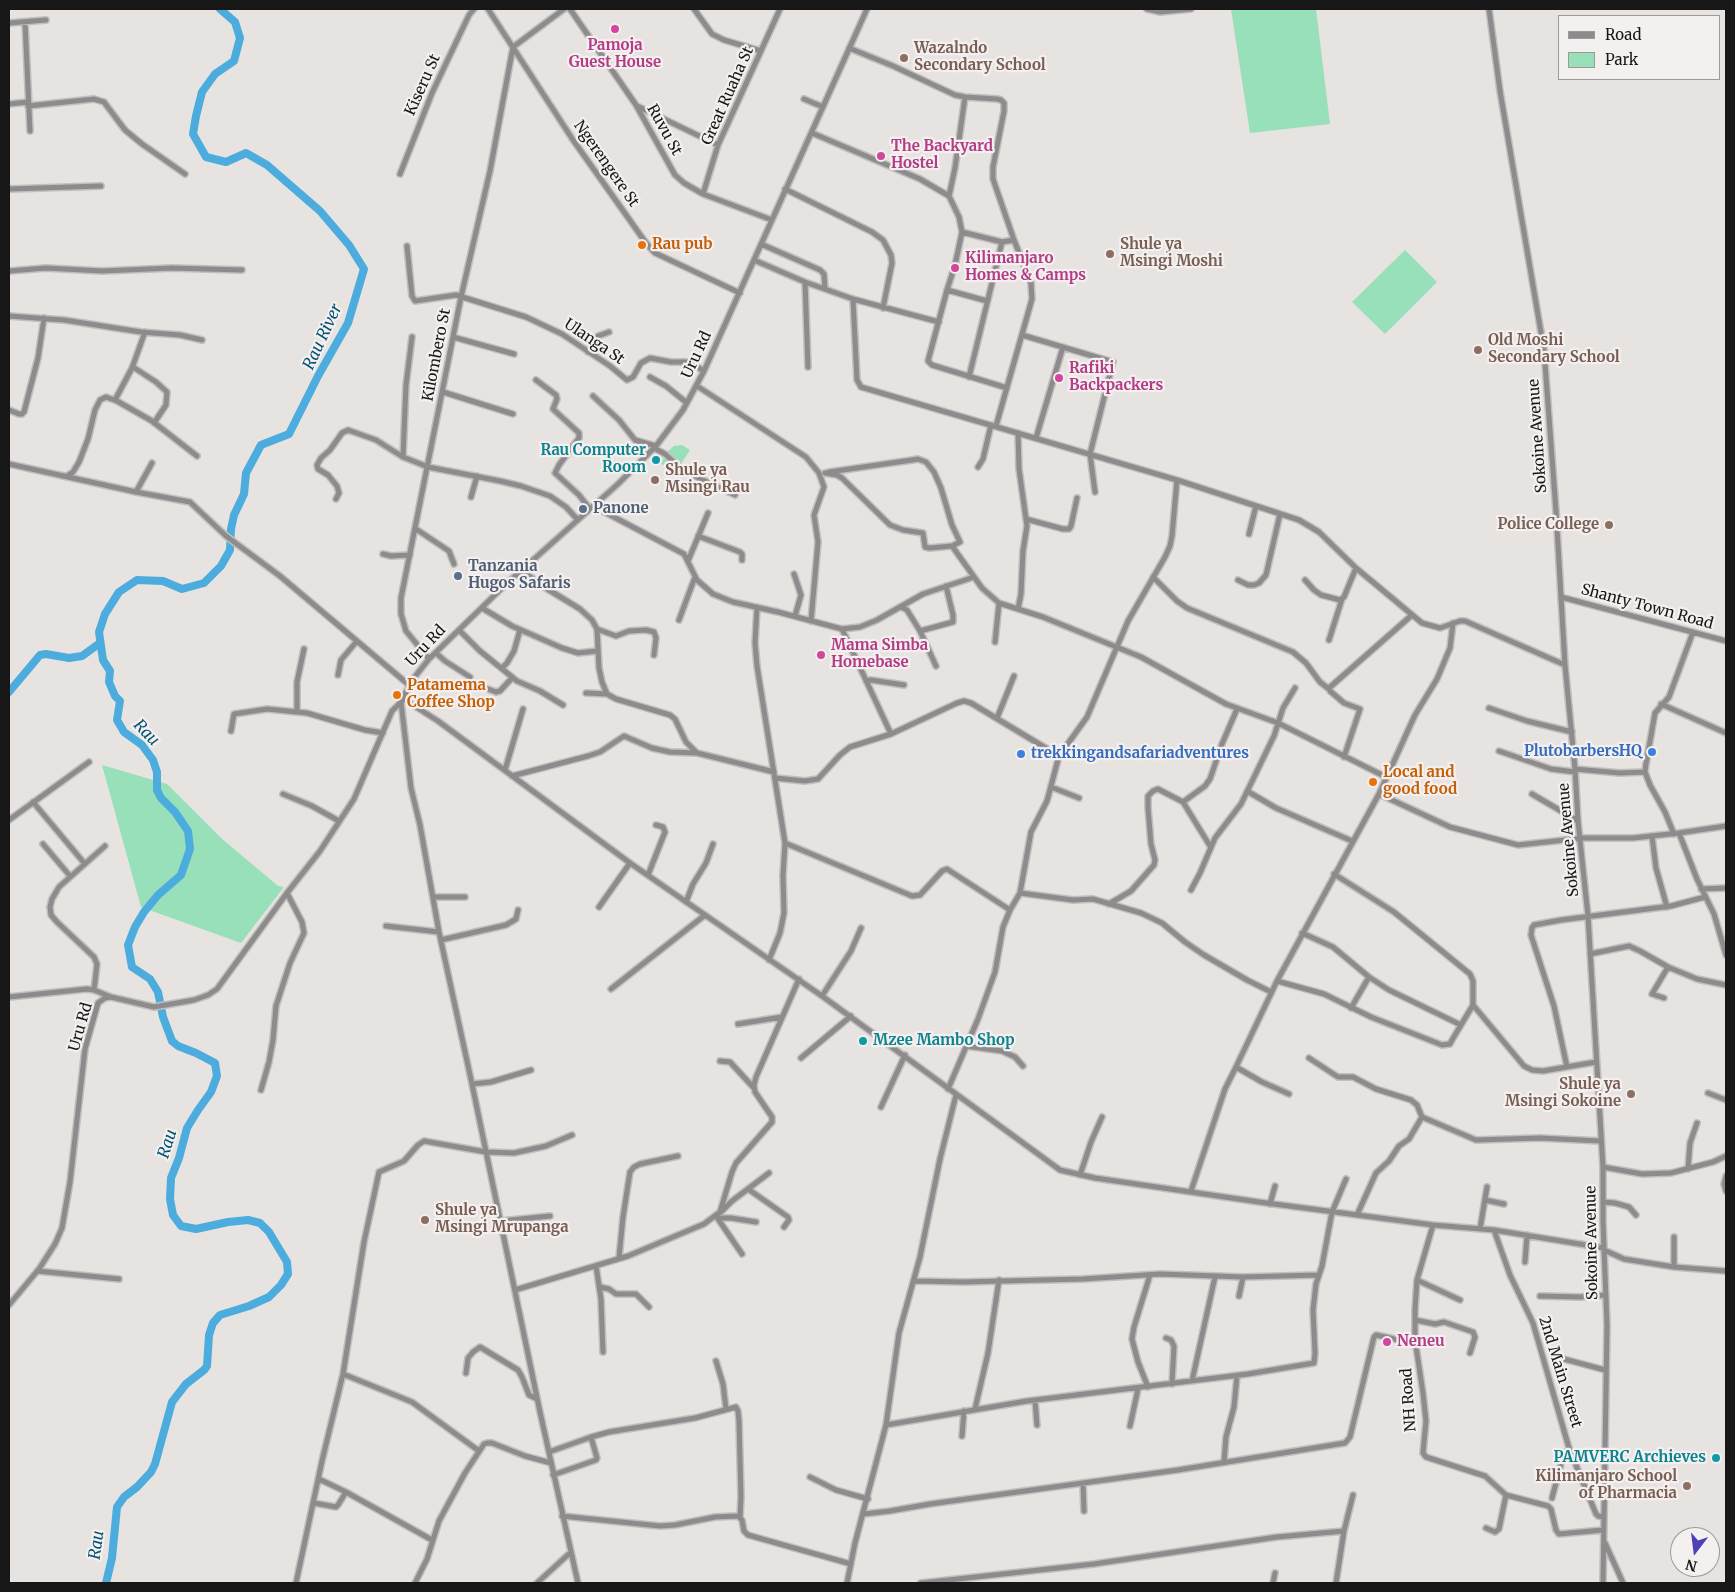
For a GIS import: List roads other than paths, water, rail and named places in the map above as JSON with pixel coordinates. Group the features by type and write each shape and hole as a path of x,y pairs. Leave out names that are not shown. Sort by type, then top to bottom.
{"street":[{"name":"Kiseru St","path":"400,174 432,93 469,15 474,9"},
{"name":"Ngerengere St","path":"488,9 573,140 646,243 655,253 740,293"},
{"path":"513,47 564,9"},
{"name":"Ruvu St","path":"570,9 636,105 675,175 684,183 703,194 772,220"},
{"path":"694,9 712,34 724,40 761,51"},
{"name":"Great Ruaha St","path":"703,194 718,145 780,9"},
{"name":"Uru Rd","path":"9,1305 37,1271 55,1244 62,1228 70,1182 85,1048 98,1003 111,997 143,1005 160,1006 194,1000 208,995 217,989 309,866 354,799 392,711 402,700 409,685 429,660 521,570 618,484 655,447 697,386 867,9"},
{"path":"1147,9 1191,9"},
{"name":"Sokoine Avenue","path":"1489,9 1500,91 1544,350 1565,665 1588,916 1603,1167 1607,1325 1603,1583"},
{"path":"9,23 46,20"},
{"path":"25,22 30,131"},
{"name":"Kilombero St","path":"429,660 406,631 401,614 403,587 461,297 490,171 513,47"},
{"path":"849,48 965,98 997,99 1004,103 993,167 993,179 1014,240 1032,283 1032,299 1007,388 983,459 978,467"},
{"path":"804,98 823,107"},
{"path":"949,196 965,98"},
{"path":"9,104 94,99 104,102 125,130 185,174"},
{"path":"636,105 718,145"},
{"path":"812,133 920,179 949,196 959,217 962,232 955,265 928,361 932,365 1007,388"},
{"path":"9,189 101,186"},
{"path":"786,189 872,232 883,240 891,255 892,263 883,308"},
{"path":"962,232 1002,242 1014,240"},
{"path":"969,377 1002,242"},
{"path":"761,244 820,270 824,274 825,290"},
{"name":"Ulanga St","path":"407,246 413,299 416,301 452,295 506,310 538,322 562,334 612,368 626,380 633,377 641,362 650,358 671,362 689,362 704,371"},
{"path":"754,260 825,290 883,308 939,322"},
{"path":"9,271 46,268 102,271 172,268 242,270"},
{"path":"805,282 808,367"},
{"path":"947,290 987,301"},
{"path":"853,299 856,362 859,385 864,388 1177,480 1299,520 1319,532 1356,568 1422,623 1440,628 1465,621 1565,665"},
{"path":"9,316 44,318 180,335 202,340"},
{"path":"9,410 19,414 24,412 38,358 44,318"},
{"path":"115,400 133,366 145,332"},
{"path":"588,352 598,336 609,332"},
{"path":"1022,335 1113,362 1090,454 1095,492"},
{"path":"403,457 406,385 412,337"},
{"path":"453,337 514,354"},
{"path":"1036,438 1063,347"},
{"path":"133,366 167,392 166,404 154,423"},
{"path":"650,377 666,386 687,403"},
{"path":"536,380 556,395 557,399 553,409 579,434 579,438 555,473 592,507 684,554 695,576 713,594 733,602 842,629 860,627 877,620 924,594 974,577"},
{"path":"697,386 806,457 822,473 824,487 814,515 818,542 811,621"},
{"path":"442,392 513,414"},
{"path":"593,396 619,420 635,440 655,447 684,471 735,495"},
{"path":"67,476 73,472 79,462 100,400 106,398 115,400 154,423 197,456"},
{"path":"336,499 339,493 337,486 318,469 317,465 346,430 355,431 376,440 403,457 428,467 521,486 550,496 566,507 578,520"},
{"path":"1018,433 1019,469 1027,530 1023,551 1021,594 1018,609"},
{"path":"923,460 934,472 952,525 960,542 952,546 925,547 923,533 903,530 890,525 842,478 837,475 822,473 923,460"},
{"path":"136,492 152,463"},
{"path":"9,464 190,502 226,536 275,572 409,685"},
{"path":"471,497 477,476"},
{"path":"948,1089 978,1019 995,972 1003,927 1020,893 1031,832 1046,805 1059,756 1087,717 1128,621 1165,557 1172,540 1177,480"},
{"path":"1026,519 1069,530 1077,498"},
{"path":"1249,534 1256,506"},
{"path":"688,561 708,513"},
{"path":"1238,580 1248,585 1254,585 1259,583 1266,575 1280,514"},
{"path":"416,529 449,551 454,564"},
{"path":"698,536 740,552 742,560"},
{"path":"952,546 974,577 989,595 999,603 1141,657 1204,693 1237,709 1278,723 1386,777"},
{"path":"383,554 391,556 410,555"},
{"path":"1329,640 1342,599 1356,568"},
{"path":"521,570 587,614 592,620 597,629 597,652 602,682 607,694"},
{"path":"794,574 801,595 795,616"},
{"path":"679,620 695,576"},
{"path":"1153,577 1177,601 1187,608 1293,652 1306,663 1320,682 1344,703 1360,709 1344,757"},
{"path":"1305,580 1321,595 1336,600 1342,599"},
{"path":"920,631 953,622 946,586"},
{"name":"Shanty Town Road","path":"1561,597 1726,641"},
{"path":"995,642 999,603"},
{"path":"901,606 907,610 920,631 936,666"},
{"path":"757,607 756,655 786,843 783,876 783,920 769,960"},
{"path":"482,608 520,630 578,653 597,652"},
{"path":"1329,689 1330,686 1412,615"},
{"path":"1191,1191 1221,1098 1271,992 1379,794 1415,715 1432,688 1448,655 1453,623"},
{"path":"597,629 616,636 629,631 646,630 654,632 656,638 654,655"},
{"path":"842,629 891,734"},
{"path":"459,630 512,678 563,704"},
{"path":"502,668 514,651 520,630"},
{"path":"1693,632 1669,696 1655,713 1645,772 1714,914 1726,955"},
{"path":"338,675 341,660 357,641"},
{"path":"297,712 297,682 304,649"},
{"path":"436,654 470,677"},
{"path":"997,718 1014,676"},
{"path":"488,689 499,692 512,678"},
{"path":"866,681 871,680 904,685"},
{"path":"1191,890 1204,866 1210,846 1238,809 1274,736 1283,708 1295,688"},
{"path":"586,693 607,694 616,699 670,715 675,719 686,742 697,754"},
{"path":"402,700 438,721 648,876 851,1016 1060,1170 1080,1175 1270,1204 1527,1235 1604,1249 1624,1259 1674,1267 1726,1271"},
{"path":"402,700 411,788 420,825 439,932 553,1475 578,1583"},
{"path":"512,776 600,752 624,736 652,748 670,752 697,754 805,782 818,778 845,750 891,734 964,701 997,718 1059,756"},
{"path":"1661,704 1726,733"},
{"path":"1489,708 1534,723 1572,732"},
{"path":"231,731 232,717 236,713 267,709 318,716 364,730 383,733"},
{"path":"505,770 523,709"},
{"path":"1183,802 1205,786 1210,779 1237,709"},
{"path":"1499,751 1551,769 1620,773 1645,772"},
{"path":"9,820 89,762"},
{"path":"1051,787 1079,798"},
{"path":"1109,904 1131,891 1154,865 1155,860 1151,844 1148,808 1150,792 1158,789 1183,802 1210,846"},
{"path":"1247,791 1276,808 1352,841"},
{"path":"283,794 312,806 339,821"},
{"path":"1379,794 1450,827 1510,844 1526,846 1580,838 1652,836 1726,826"},
{"path":"1532,794 1578,821"},
{"path":"33,802 85,864"},
{"path":"648,876 665,832 663,827 656,825"},
{"path":"1652,836 1656,868 1667,906"},
{"path":"786,843 915,897 920,895 942,870 947,869 1010,910"},
{"path":"43,844 70,876"},
{"path":"686,902 693,884 706,863 713,844"},
{"path":"94,990 96,964 94,957 57,922 51,915 50,907 52,899 59,888 105,846"},
{"path":"599,907 630,863"},
{"path":"1277,981 1324,994 1351,1008 1442,1045 1450,1044 1473,1005 1470,974 1394,912 1334,874"},
{"path":"1701,889 1726,888"},
{"path":"260,1090 270,1055 276,1006 290,964 304,933 302,922 287,893"},
{"path":"1020,893 1065,899 1093,899 1141,913 1162,923 1193,948 1271,992"},
{"path":"433,897 465,897"},
{"path":"1567,1067 1554,1006 1531,930 1534,925 1667,906 1705,897"},
{"path":"441,940 513,922 518,910"},
{"path":"611,990 705,915"},
{"path":"386,926 439,932"},
{"path":"822,996 851,951 861,928"},
{"path":"1302,934 1333,947 1369,977 1389,990 1461,1026"},
{"path":"1590,954 1629,946 1668,967 1697,979 1726,985"},
{"path":"1664,998 1652,994 1668,967"},
{"path":"1351,1008 1369,977"},
{"path":"754,1088 756,1077 799,980"},
{"path":"9,996 94,990 111,997"},
{"path":"1473,1005 1524,1066 1537,1071 1596,1062"},
{"path":"801,1058 851,1016"},
{"path":"738,1024 782,1017"},
{"path":"966,1046 1006,1052 1015,1057 1023,1066"},
{"path":"881,1107 905,1055"},
{"path":"1309,1058 1339,1077 1353,1077 1376,1089 1411,1100 1417,1104 1422,1116 1476,1140 1540,1138 1601,1141"},
{"path":"718,1216 736,1163 768,1128 772,1120 770,1113 754,1088 730,1062 720,1061"},
{"path":"1236,1068 1289,1094"},
{"path":"472,1084 491,1082 531,1070"},
{"path":"1708,1093 1726,1100"},
{"path":"847,1583 886,1425 896,1349 914,1282 940,1159 956,1095"},
{"path":"1357,1215 1376,1173 1389,1161 1398,1146 1408,1139 1422,1116"},
{"path":"1080,1175 1102,1117"},
{"path":"1688,1170 1690,1143 1697,1123"},
{"path":"296,1583 343,1374 364,1242 378,1172 404,1161 420,1142 424,1141 486,1152 514,1153 546,1146 572,1135"},
{"path":"619,1258 630,1172 640,1164 678,1156"},
{"path":"1603,1167 1642,1174 1656,1174 1688,1170 1726,1156"},
{"path":"515,1290 619,1258 704,1224 718,1216 732,1201 769,1173"},
{"path":"1726,1176 1724,1188 1726,1191"},
{"path":"886,1425 1036,1400 1192,1382 1314,1363 1314,1297 1332,1212 1346,1179"},
{"path":"1270,1204 1275,1186"},
{"path":"1480,1229 1487,1187"},
{"path":"748,1190 788,1217 789,1220 784,1227"},
{"path":"1485,1200 1504,1204"},
{"path":"1603,1202 1629,1207 1636,1215"},
{"path":"501,1221 550,1216"},
{"path":"718,1216 756,1222"},
{"path":"718,1216 742,1254"},
{"name":"NH Road","path":"1433,1225 1417,1280 1415,1320 1415,1340 1426,1421 1423,1453 1426,1456 1485,1476 1506,1495 1548,1506 1551,1509 1556,1530 1559,1534 1603,1530"},
{"name":"2nd Main Street","path":"1494,1230 1510,1275 1532,1323 1569,1448 1596,1514 1603,1517"},
{"path":"1525,1262 1527,1235"},
{"path":"1674,1237 1674,1267"},
{"path":"596,1266 600,1287 603,1352"},
{"path":"37,1271 119,1280"},
{"path":"914,1282 1083,1279 1150,1275 1215,1277 1319,1275"},
{"path":"1148,1387 1138,1362 1132,1338 1150,1275"},
{"path":"1192,1382 1215,1277"},
{"path":"1240,1296 1244,1277"},
{"path":"975,1409 988,1353 999,1280"},
{"path":"1417,1280 1460,1300"},
{"path":"600,1287 609,1289 616,1294 636,1294 649,1307"},
{"path":"1540,1296 1580,1297 1606,1295"},
{"path":"1415,1320 1435,1324 1444,1322 1473,1332 1475,1337 1470,1353"},
{"path":"864,1514 1345,1443 1350,1437 1374,1337 1376,1335 1400,1340 1415,1340"},
{"path":"1166,1338 1171,1340 1174,1346 1172,1384"},
{"path":"466,1373 468,1358 472,1352 480,1347 518,1370 529,1395 537,1399"},
{"path":"1564,1359 1605,1370"},
{"path":"716,1361 723,1384 726,1409"},
{"path":"343,1374 412,1402 479,1450"},
{"path":"1224,1462 1226,1437 1234,1407 1237,1376"},
{"path":"1130,1426 1138,1389"},
{"path":"1036,1400 1037,1425"},
{"path":"549,1452 591,1437 629,1428 695,1418 736,1407 738,1411 740,1517 744,1531 748,1535 851,1564"},
{"path":"962,1436 964,1411"},
{"path":"553,1475 596,1460 591,1437"},
{"path":"415,1583 426,1559 439,1521 484,1444 492,1444 551,1463"},
{"path":"1552,1498 1562,1460 1569,1448"},
{"path":"810,1477 836,1490 868,1499"},
{"path":"319,1479 432,1540"},
{"path":"1083,1483 1084,1511"},
{"path":"314,1503 336,1507 346,1492"},
{"path":"1336,1583 1344,1531 1353,1495"},
{"path":"1486,1528 1495,1532 1499,1529 1506,1495"},
{"path":"562,1516 660,1526 714,1517 740,1517"},
{"path":"920,1583 1094,1564 1277,1537 1344,1531"},
{"path":"1604,1541 1622,1583"},
{"path":"537,1583 570,1552"},
{"path":"1273,1583 1275,1573"}],"waterway":[{"name":"Rau","path":"106,1583 112,1558 117,1507 124,1497 151,1472 155,1464 172,1402 186,1384 207,1366 209,1335 213,1323 220,1315 249,1306 269,1297 281,1285 288,1274 287,1262 269,1232 260,1223 248,1220 196,1229 181,1226 173,1215 170,1199 171,1178 179,1158 187,1128 211,1092 217,1076 215,1063 178,1046 172,1041 163,1017 158,992 150,979 132,967 128,945 135,927 144,912 158,895 181,875 190,849 188,831 175,812 161,798 157,790 157,772 153,760 142,745 124,732 117,720 120,701 115,696 109,682 110,671 103,660 99,632 105,614 119,592 137,580 163,581 182,589 204,583 221,566 230,550 231,529 234,515 244,494 246,473 261,445 289,434 318,376 348,323 364,269 349,245 320,211 267,165 246,153 226,162 206,157 193,134 202,92 215,74 234,61 240,38 235,22 220,9"},
{"path":"9,692 40,655 46,654 69,658 82,656 100,643"}],"place":[{"name":"Pamoja Guest House","path":"615,29"},
{"name":"Wazalndo Secondary School","path":"904,58"},
{"name":"The Backyard Hostel","path":"881,156"},
{"name":"Rau pub","path":"642,245"},
{"name":"Shule ya Msingi Moshi","path":"1110,254"},
{"name":"Kilimanjaro Homes & Camps","path":"955,268"},
{"name":"Old Moshi Secondary School","path":"1478,350"},
{"name":"Rafiki Backpackers","path":"1059,378"},
{"name":"Rau Computer Room","path":"656,460"},
{"name":"Shule ya Msingi Rau","path":"655,480"},
{"name":"Panone","path":"583,509"},
{"name":"Police College","path":"1609,525"},
{"name":"Tanzania Hugos Safaris","path":"458,576"},
{"name":"Mama Simba Homebase","path":"821,655"},
{"name":"Patamema Coffee Shop","path":"397,695"},
{"name":"PlutobarbersHQ","path":"1652,752"},
{"name":"trekkingandsafariadventures","path":"1021,754"},
{"name":"Local and good food","path":"1373,782"},
{"name":"Mzee Mambo Shop","path":"863,1041"},
{"name":"Shule ya Msingi Sokoine","path":"1631,1094"},
{"name":"Shule ya Msingi Mrupanga","path":"425,1220"},
{"name":"Neneu","path":"1387,1342"},
{"name":"PAMVERC Archieves","path":"1716,1458"},
{"name":"Kilimanjaro School of Pharmacia","path":"1687,1486"}],"water label":[{"name":"Rau River","path":"323,337"}]}
